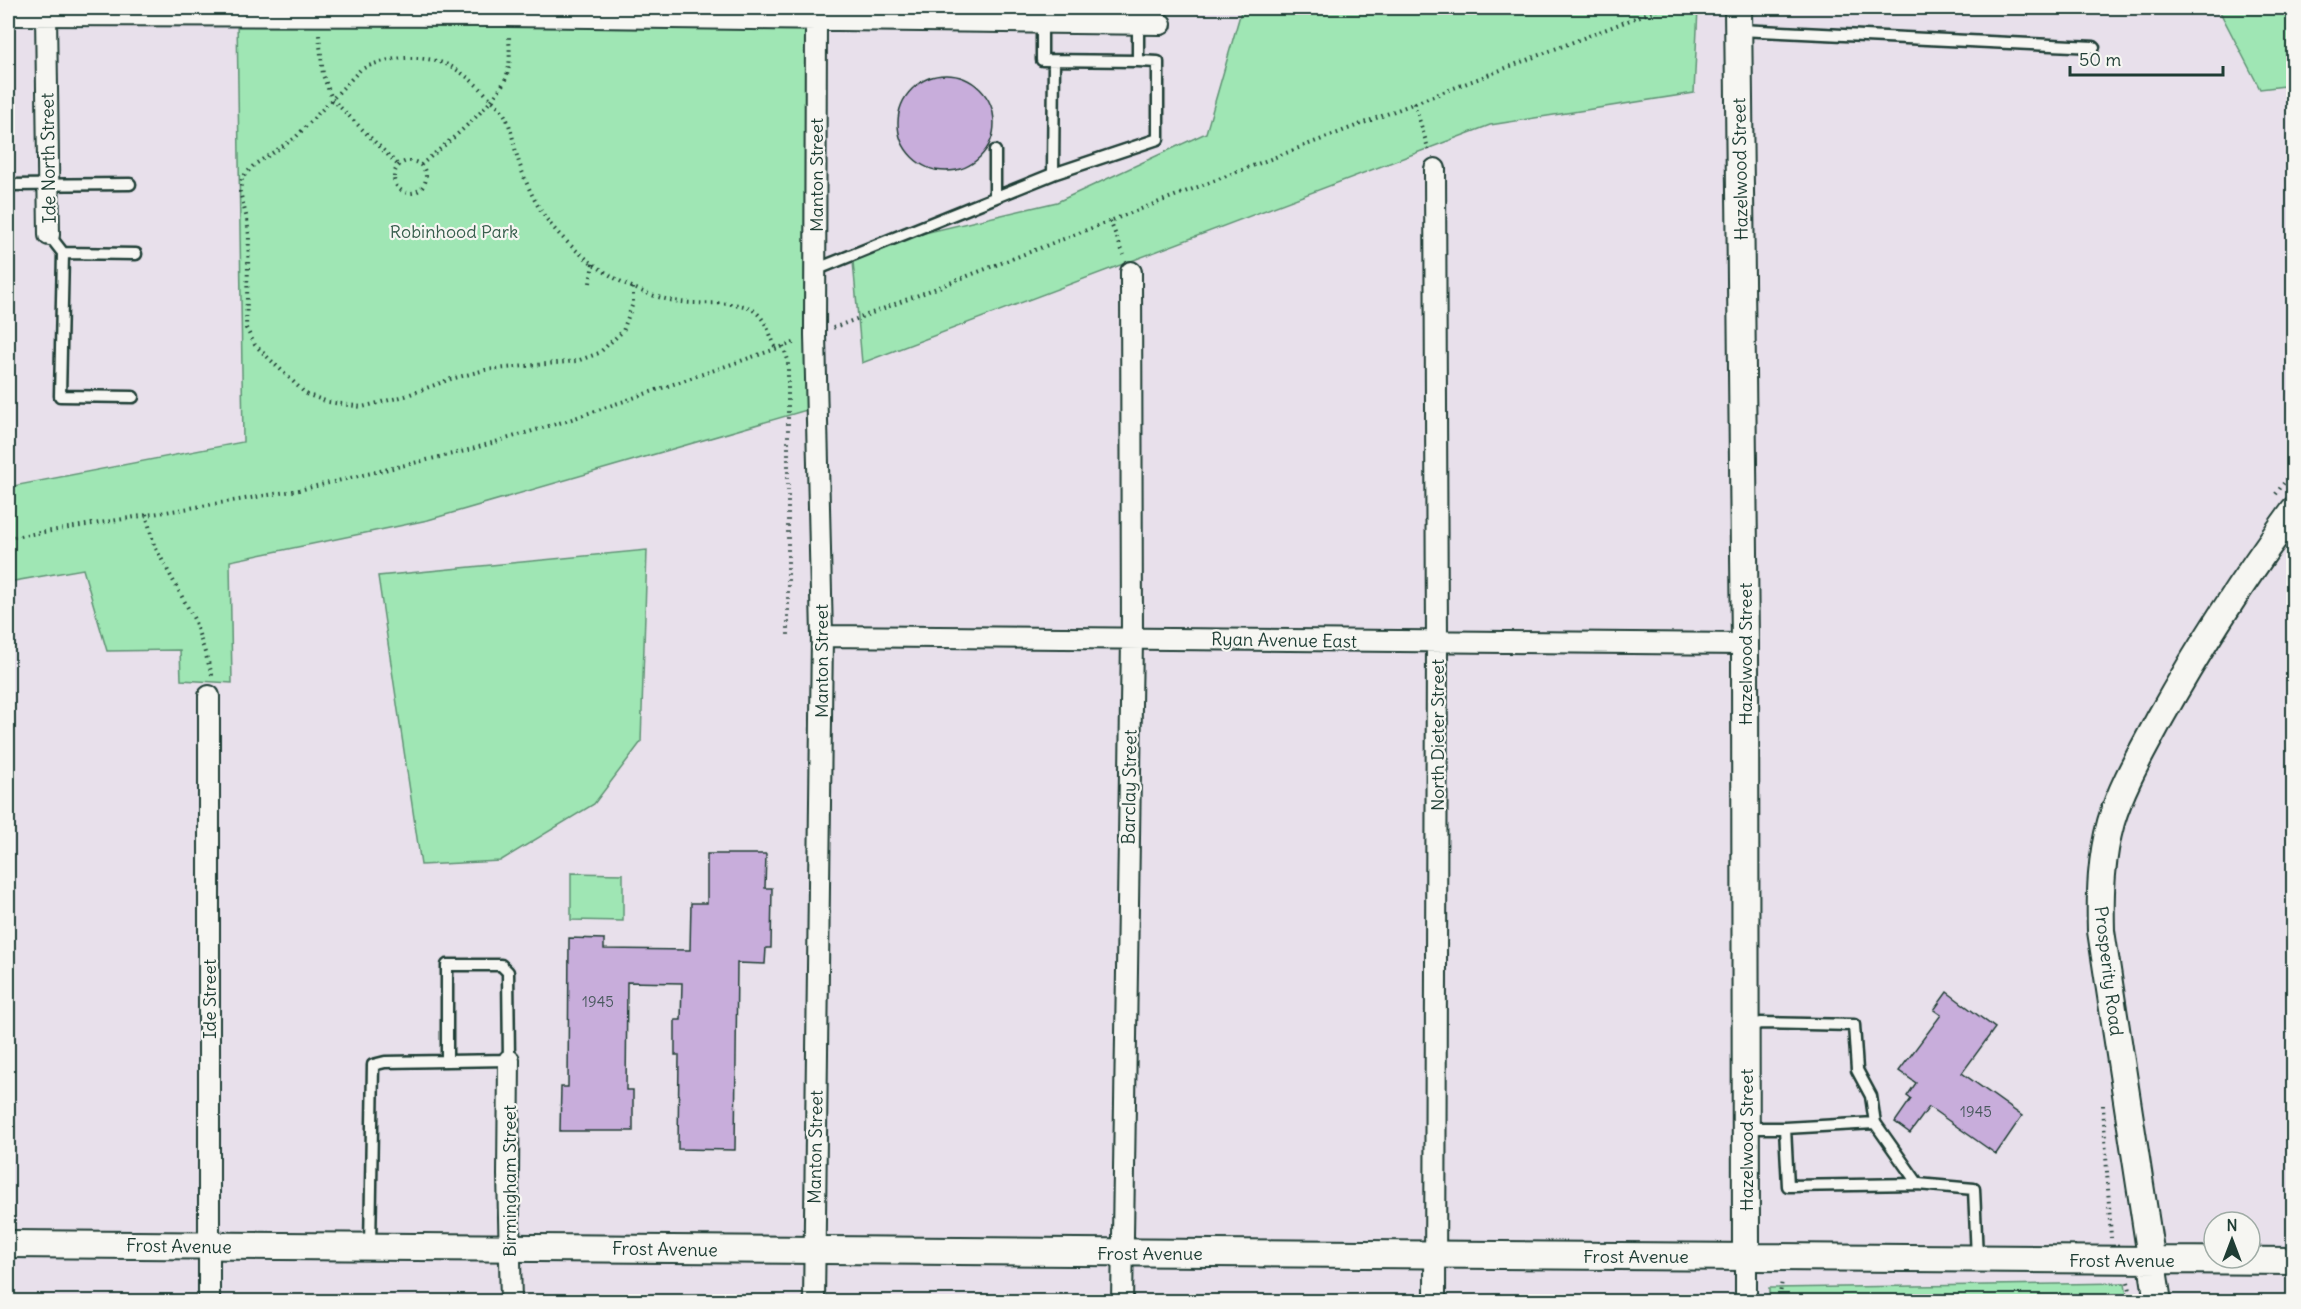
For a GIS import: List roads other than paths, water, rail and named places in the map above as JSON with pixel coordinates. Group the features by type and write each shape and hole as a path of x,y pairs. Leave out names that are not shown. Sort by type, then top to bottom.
{"street":[{"path":"8,15 318,16 508,12 1042,23 1128,18 1161,24"},
{"name":"Ide North Street","path":"46,15 49,235"},
{"name":"Hazelwood Street","path":"1738,19 1745,644 1746,1302"},
{"name":"Manton Street","path":"814,1302 822,636 815,335 816,20"},
{"name":"North Dieter Street","path":"1435,169 1437,641 1435,1302"},
{"name":"Barclay Street","path":"1122,1302 1132,639 1131,272"},
{"name":"Prosperity Road","path":"2158,1302 2101,931 2100,894 2103,857 2111,821 2145,746 2195,655 2243,580 2284,503"},
{"name":"Ryan Avenue East","path":"822,636 1745,644"},
{"name":"Ide Street","path":"209,696 209,1302"},
{"name":"Birmingham Street","path":"508,1060 511,1302"},
{"name":"Frost Avenue","path":"8,1244 2294,1261"}],"lane":[{"path":"1128,18 1138,61"},
{"path":"1738,19 2094,47"},
{"path":"815,270 1053,174 1158,139 1158,62 1042,60 1042,23"},
{"path":"1053,174 1054,61"},
{"path":"994,197 995,151"},
{"path":"8,185 130,184"},
{"name":"Ide North Street","path":"49,235 63,253"},
{"path":"133,397 60,396 61,333 63,253 136,254"},
{"path":"370,1247 373,1065 385,1062 447,1061 508,1060 508,972 501,965 447,964 447,1061"},
{"path":"1746,1027 1761,1023 1854,1025 1857,1070 1871,1096 1875,1123 1918,1184"},
{"path":"1746,1128 1875,1123"},
{"path":"1785,1128 1788,1186 1918,1184 1974,1189 1977,1258"}],"park label":[{"name":"Robinhood Park","path":"454,231"}]}
